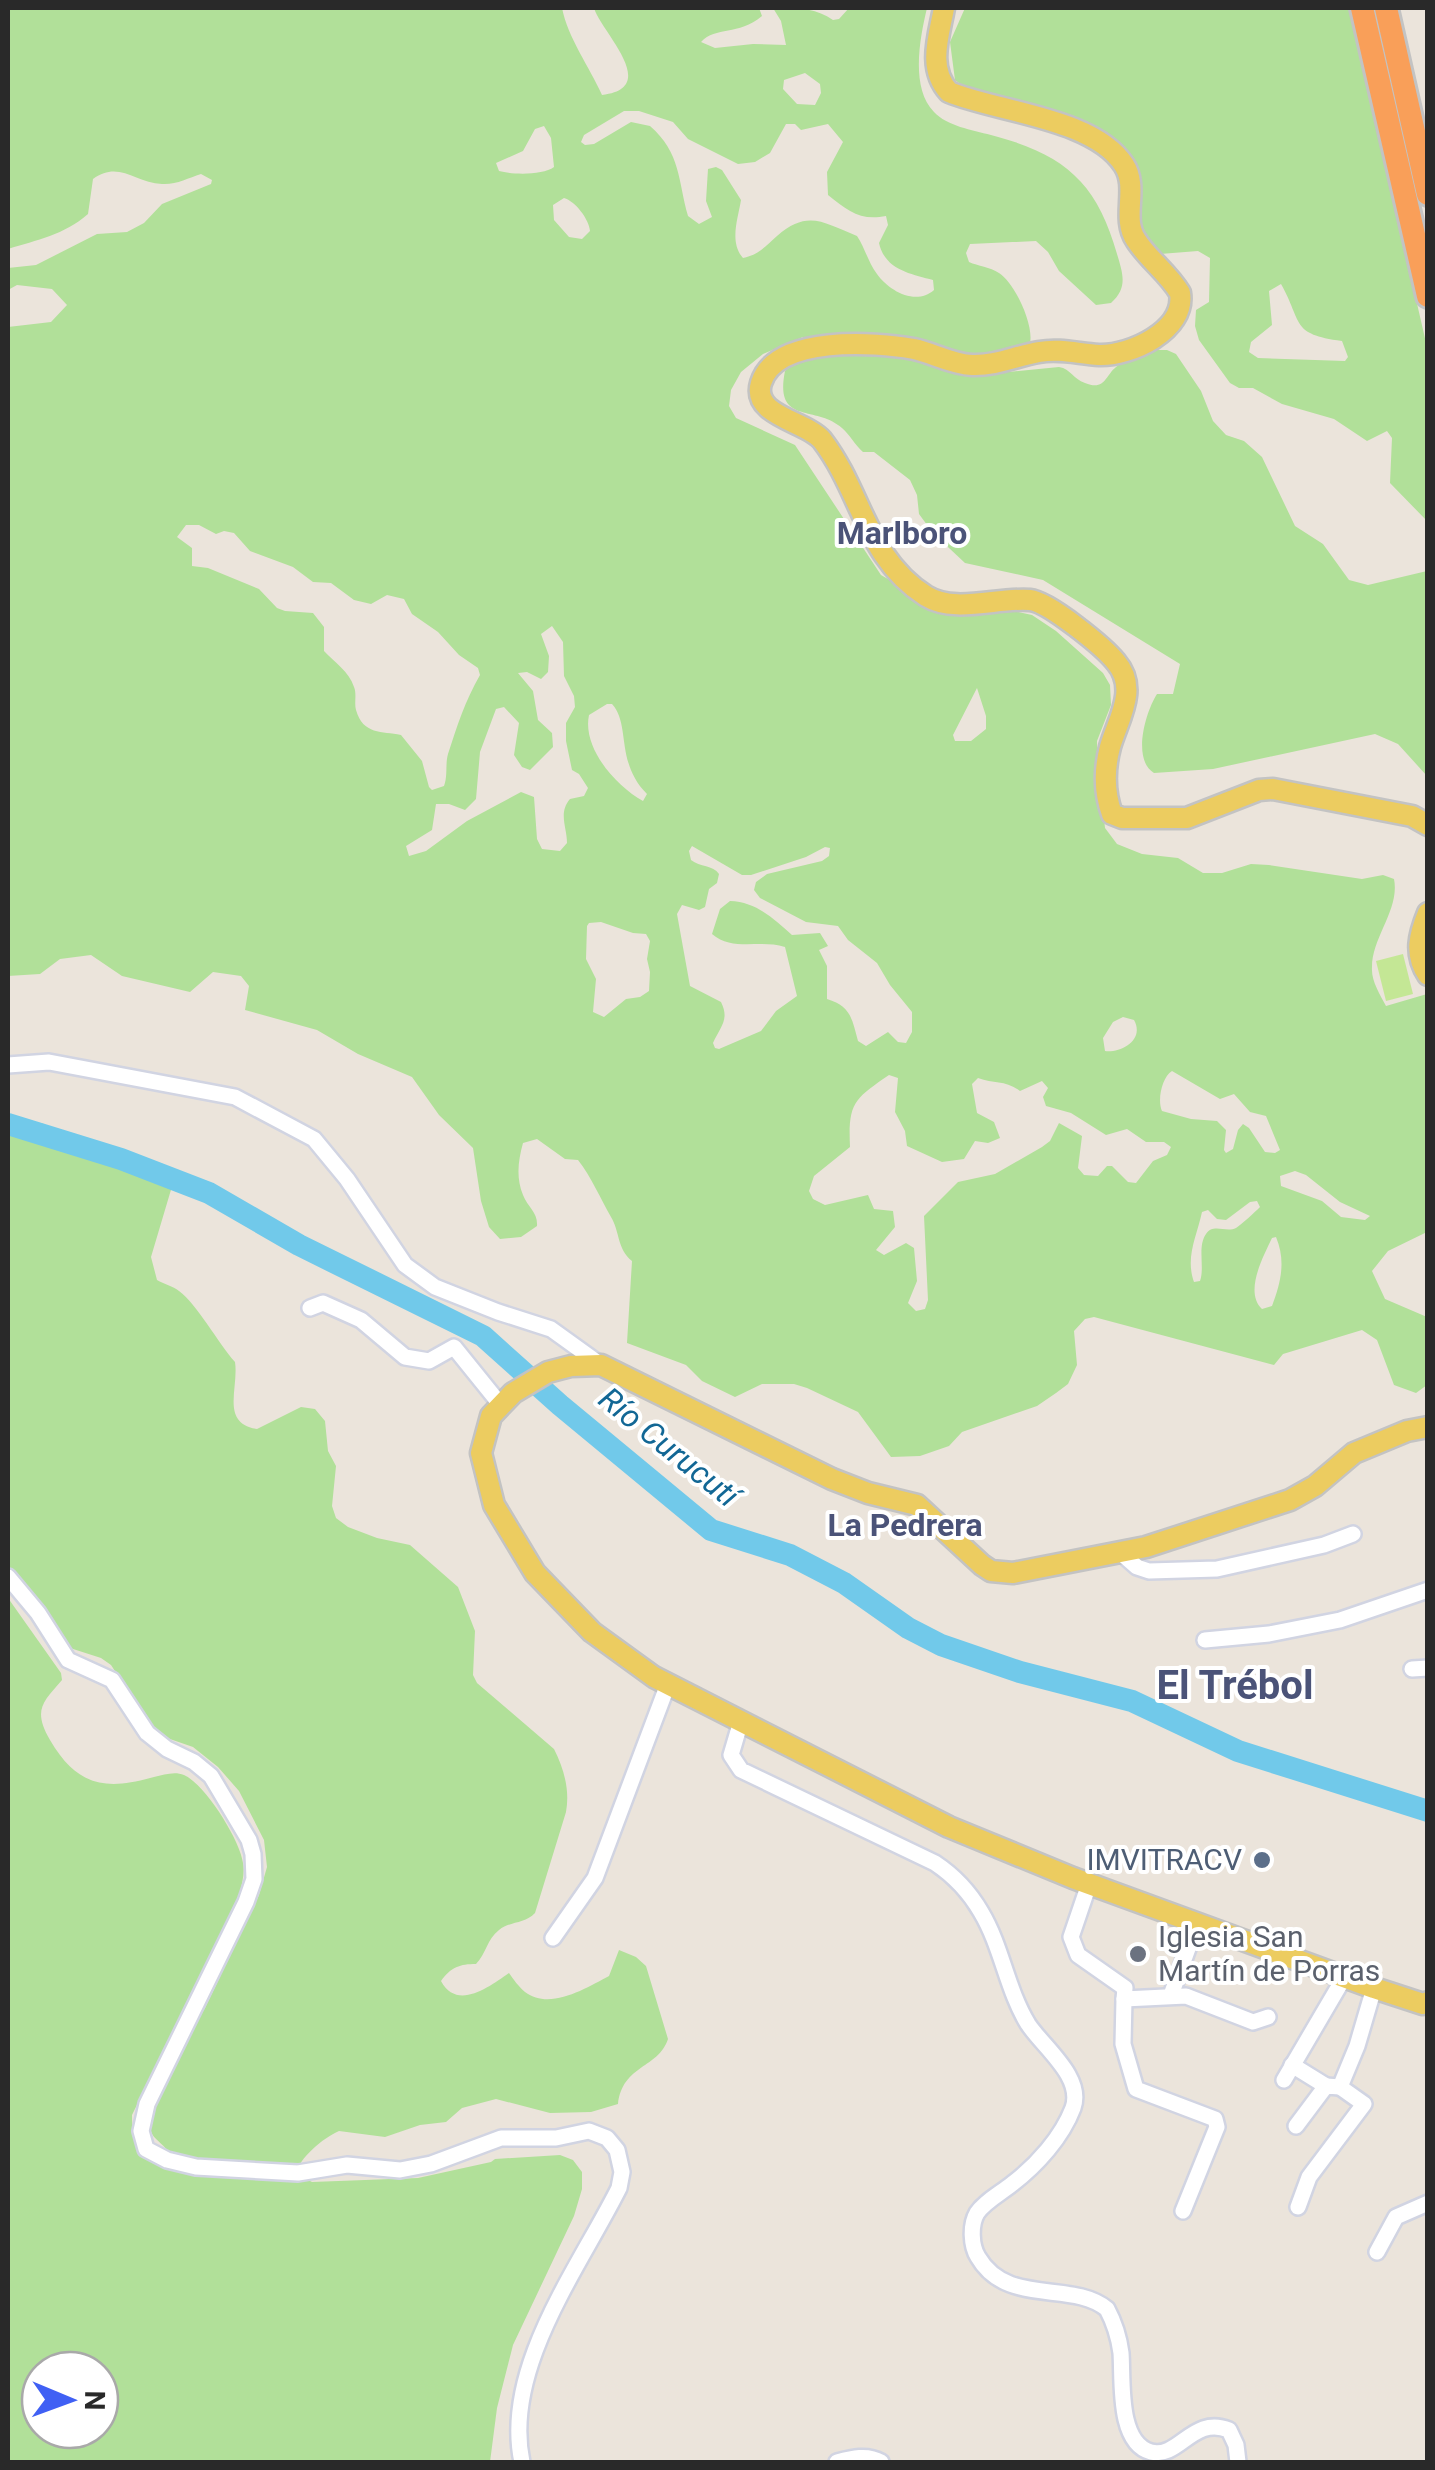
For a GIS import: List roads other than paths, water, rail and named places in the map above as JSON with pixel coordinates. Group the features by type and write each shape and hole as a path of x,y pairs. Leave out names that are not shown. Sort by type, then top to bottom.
{"highway":[{"path":"1362,8 1428,296"},
{"path":"1386,8 1428,194"}],"main road":[{"path":"944,8 936,66 939,79 949,92 1071,129 1113,152 1124,165 1130,183 1133,235 1180,294 1178,316 1156,336 1119,353 1099,355 1040,352 971,365 897,347 805,348 786,356 766,372 760,391 762,400 772,412 812,431 821,440 850,487 880,553 922,594 947,603 1039,603 1117,662 1127,690 1107,762 1105,785 1112,814 1122,818 1187,818 1259,790 1273,789 1412,816 1428,825"},
{"path":"1428,913 1418,943 1418,955 1428,975"},
{"path":"1426,2003 1196,1924 949,1827 668,1684 592,1632 535,1573 494,1505 481,1453 486,1427 500,1404 522,1386 541,1374 572,1366 602,1365 832,1479 868,1493 917,1504 991,1570 1028,1571 1178,1538 1290,1500 1315,1486 1354,1454 1407,1431 1428,1427"}],"street":[{"path":"8,1065 50,1062 235,1097 314,1139 347,1179 405,1265 435,1287 551,1329 602,1365"},
{"path":"310,1308 323,1303 361,1320 404,1357 429,1361 454,1347 500,1404"},
{"path":"1121,1553 1137,1567 1150,1571 1217,1568 1324,1545 1352,1534"},
{"path":"8,1576 68,1660 112,1680 146,1734 210,1776 249,1840 253,1854 251,1889 146,2104 140,2131 146,2148 167,2160 196,2167 298,2173 347,2165 406,2170 501,2138 556,2138 583,2131 607,2138 617,2150 622,2172 618,2188 532,2358 520,2423 522,2462"},
{"path":"1204,1640 1269,1634 1340,1620 1428,1590"},
{"path":"552,1938 595,1878 668,1684"},
{"path":"741,1721 732,1755 741,1770 934,1863 954,1878 990,1930 1028,2024 1069,2077 1074,2106 1063,2130 1026,2173 977,2214 972,2237 979,2260 1016,2286 1043,2294 1088,2299 1107,2309 1119,2342 1122,2403 1127,2423 1142,2447 1162,2452 1197,2430 1220,2426 1229,2430 1236,2444 1238,2462"},
{"path":"1089,1884 1070,1937 1078,1955 1125,1988 1123,2044 1136,2089 1215,2118 1217,2127 1184,2211"},
{"path":"1171,1995 1196,1924"},
{"path":"1298,2207 1309,2177 1364,2104 1333,2087 1288,2072 1345,1976"},
{"path":"1296,2126 1351,2065 1374,1988"},
{"path":"1124,1998 1186,1996 1253,2022 1268,2016"},
{"path":"1377,2252 1396,2217 1428,2203"},
{"path":"837,2462 852,2458 881,2462"}],"waterway":[{"name":"Río Curucutí","path":"8,1124 121,1159 209,1193 299,1245 483,1336 711,1530 790,1555 844,1583 908,1628 941,1645 1020,1672 1132,1701 1238,1751 1428,1811"}],"place":[{"name":"IMVITRACV","path":"1262,1860"},
{"name":"Iglesia San Martín de Porras","path":"1138,1954"}],"district":[{"name":"Marlboro","path":"902,533"},
{"name":"La Pedrera","path":"905,1525"},
{"name":"El Trébol","path":"1235,1685"}]}
